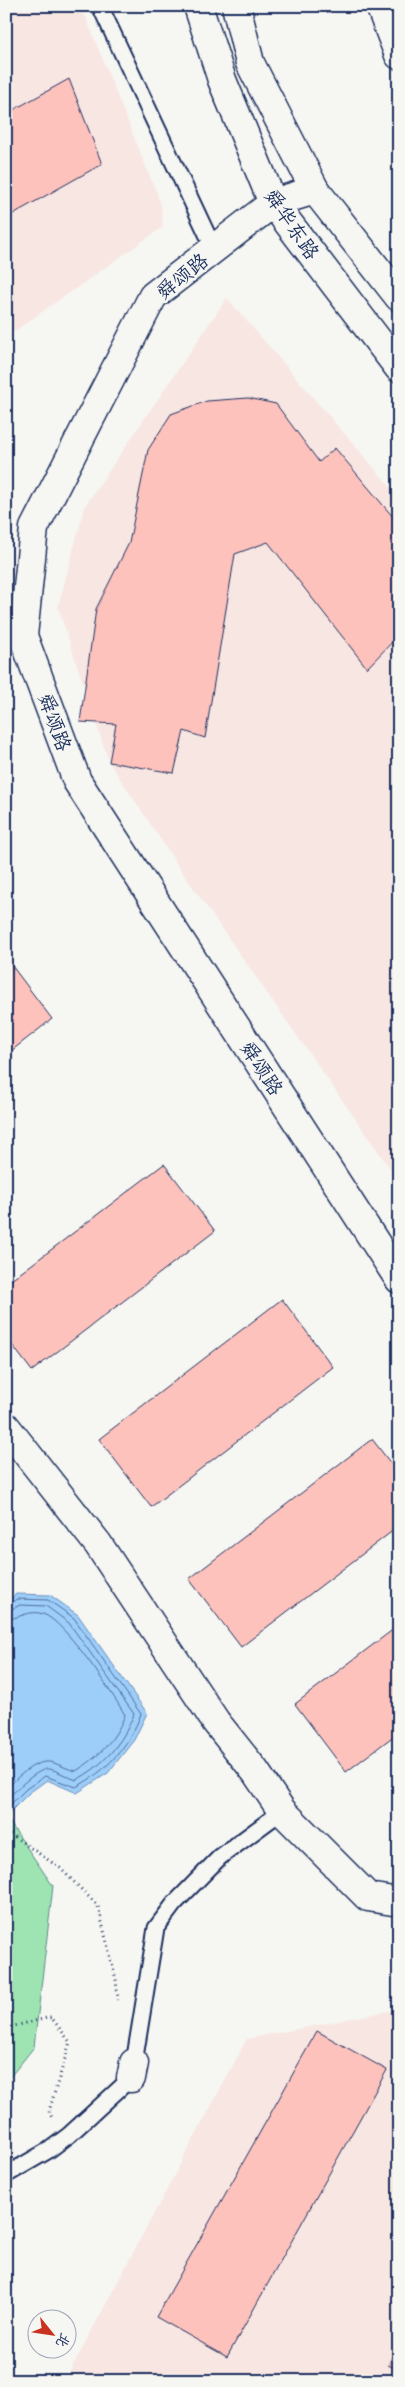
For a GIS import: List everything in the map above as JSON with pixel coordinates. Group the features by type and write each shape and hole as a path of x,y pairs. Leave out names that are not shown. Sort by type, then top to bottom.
{"street":[{"name":"舜华东路","path":"198,6 222,80 273,203 399,368"},
{"name":"舜华东路","path":"236,6 250,63 315,190 399,298"},
{"path":"380,6 399,55"},
{"name":"舜颂路","path":"315,190 273,203 153,296 34,528 24,636 77,781 399,1279"},
{"path":"6,1427 98,1544 216,1722 255,1770 282,1811 368,1897 399,1902"}],"lane":[{"path":"100,6 214,249"},
{"path":"6,2175 49,2150 73,2131 132,2070 156,1928 174,1904 220,1857 282,1811"}],"path":[{"path":"6,1831 60,1868 98,1906 116,1980 118,2002"},
{"path":"6,2028 52,2017 70,2042 49,2111 55,2126 73,2131"}],"shaded area":[{"path":"6,6 81,6 161,204 163,227 6,337"},
{"path":"227,298 399,497 399,1181 183,873 109,762 58,607 85,506"},
{"path":"399,2009 399,2381 65,2381 76,2360 78,2360 78,2357 247,2039"}],"green space":[{"path":"6,1817 53,1886 34,2047 6,2082"}],"water":[{"path":"16,1594 50,1595 78,1615 147,1713 134,1740 108,1773 77,1793 47,1780 29,1793 6,1816 6,1602"}],"building":[{"path":"69,79 102,164 6,218 6,114"},
{"path":"248,398 276,404 319,462 335,448 399,524 399,635 367,668 268,542 235,554 205,738 184,731 174,773 109,762 116,724 80,722 96,609 129,543 148,450 171,414 207,401"},
{"path":"6,958 52,1019 6,1055"},
{"path":"164,1164 215,1231 32,1371 6,1337 6,1284"},
{"path":"282,1299 333,1367 151,1507 99,1439"},
{"path":"372,1439 399,1474 399,1526 241,1647 189,1579"},
{"path":"399,1625 399,1732 346,1772 295,1704"},
{"path":"317,2031 387,2070 227,2357 156,2317"},
{"path":"399,2343 399,2370 388,2365"}]}
